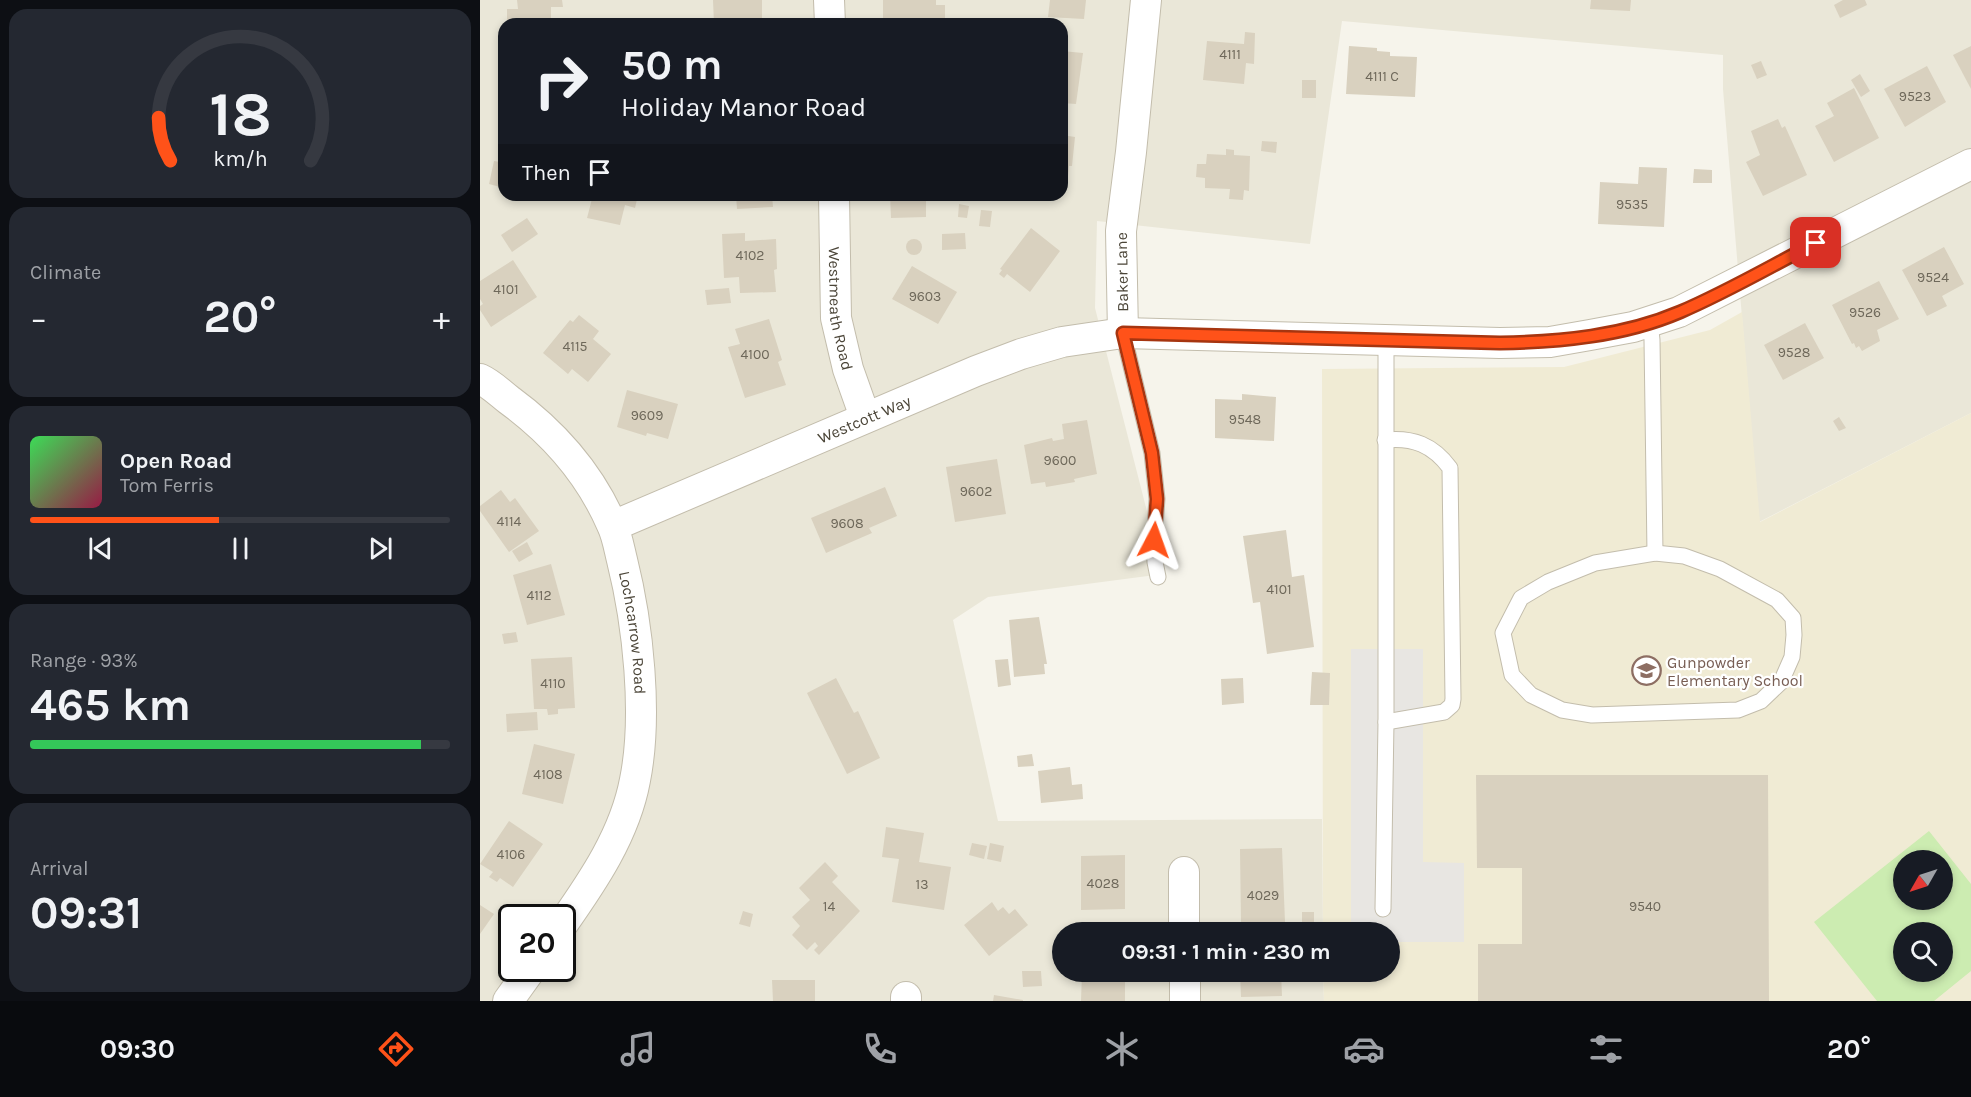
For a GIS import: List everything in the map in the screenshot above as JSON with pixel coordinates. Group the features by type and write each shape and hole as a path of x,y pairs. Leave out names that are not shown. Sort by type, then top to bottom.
{"street":[{"path":"829,0 830,18"},
{"name":"Baker Lane","path":"1123,333 1120,231 1131,152 1146,0"},
{"name":"Westcott Way","path":"613,526 865,417 1021,354 1062,342 1123,333 1500,343 1550,342 1633,327 1679,312 1971,164"},
{"name":"Westmeath Road","path":"834,201 836,318 845,360 865,417"},
{"name":"Lochcarrow Road","path":"480,379 523,410 558,442 586,478 613,526 629,587 638,667 639,743 635,780 623,820 610,849 591,884 576,905"},
{"path":"1184,872 1184,922"},
{"path":"508,1001 522,982"},
{"path":"1185,982 1185,1001"}],"lane":[{"path":"1650,321 1656,553"},
{"name":"Baker Lane","path":"1123,333 1152,453 1157,499 1154,540 1158,577"},
{"path":"1383,909 1386,722 1386,339"},
{"path":"1385,440 1400,438 1425,445 1441,455 1450,468 1454,699 1452,705 1444,712 1386,722"},
{"path":"1656,553 1684,556 1720,569 1778,600 1792,618 1794,635 1792,657 1781,682 1761,701 1738,710 1592,715 1562,710 1531,695 1512,675 1503,633 1521,598 1548,582 1596,563 1656,553"}],"shaded area":[{"path":"480,0 1971,0 1971,413 1759,522 1723,89 1723,55 1342,21 1310,244 1097,221 1095,308 1163,574 988,597 953,620 998,821 1322,819 1323,922 1052,922 1052,982 1323,982 1324,1001 480,1001"},
{"name":"Gunpowder Elementary School","path":"1742,312 1760,522 1971,413 1971,1001 1324,1001 1323,982 1400,982 1400,922 1323,922 1322,369 1564,367 1710,330"},
{"path":"1351,649 1423,649 1423,862 1464,863 1464,942 1400,942 1400,922 1351,922"}],"green space":[{"path":"1929,831 1944,850 1905,850"},
{"path":"1893,859 1893,910 1953,910 1953,861 1971,884 1971,971 1934,1001 1877,1001 1814,922"}],"building":[{"path":"517,0 562,0 563,7 551,7 551,18 507,18 507,9 518,9"},
{"path":"713,0 762,0 762,18 714,18"},
{"path":"883,0 936,0 936,5 945,5 945,18 883,18"},
{"path":"1050,0 1086,0 1084,19 1048,17"},
{"path":"1591,0 1631,0 1630,11 1590,9"},
{"path":"1843,0 1865,0 1867,5 1840,18 1834,5"},
{"path":"1245,32 1255,33 1254,64 1246,63 1244,84 1203,80 1207,41 1244,44"},
{"path":"1349,46 1377,48 1377,51 1390,52 1390,56 1417,57 1415,97 1346,94"},
{"path":"1971,46 1971,89 1953,55"},
{"path":"1068,52 1083,53 1076,104 1068,103"},
{"path":"1761,61 1767,75 1757,79 1751,65"},
{"path":"1927,66 1946,102 1905,127 1884,89"},
{"path":"1860,74 1870,91 1861,97 1851,80"},
{"path":"1302,80 1316,80 1316,98 1302,98"},
{"path":"1854,88 1879,138 1834,162 1815,126 1834,116 1827,103"},
{"path":"1778,119 1782,128 1785,126 1807,175 1763,196 1746,162 1760,155 1751,131"},
{"path":"1068,136 1075,137 1072,166 1069,166 1068,176"},
{"path":"1262,141 1277,142 1276,153 1261,151"},
{"path":"1226,149 1234,150 1234,155 1250,156 1249,191 1244,190 1243,200 1229,199 1230,189 1205,188 1205,178 1196,177 1197,164 1206,164 1207,154 1226,155"},
{"path":"494,161 498,162 498,186 489,184"},
{"path":"1639,167 1667,168 1664,227 1598,224 1600,182 1638,184"},
{"path":"1694,169 1712,170 1712,183 1693,183"},
{"path":"591,201 637,201 635,208 625,205 620,225 587,218"},
{"path":"736,201 772,201 773,207 737,209"},
{"path":"890,201 926,201 926,217 891,218"},
{"path":"959,204 969,206 967,218 958,217"},
{"path":"981,210 992,211 990,227 979,226"},
{"path":"527,218 538,234 512,252 501,235"},
{"path":"1031,228 1060,251 1030,292 1007,274 1004,278 999,274 1002,270 1000,269"},
{"path":"745,233 745,241 776,239 777,269 774,270 776,292 740,293 739,277 724,278 722,234"},
{"path":"965,233 966,249 942,250 942,234"},
{"path":"911,239 917,239 922,247 920,253 911,255 906,250 906,244"},
{"path":"1944,247 1964,284 1942,296 1947,306 1927,316 1902,270"},
{"path":"513,260 537,297 491,327 480,310 483,304 480,299 480,281"},
{"path":"912,266 957,292 938,324 892,299"},
{"path":"1879,281 1899,319 1877,330 1880,341 1862,351 1859,346 1856,348 1854,343 1852,344 1832,305"},
{"path":"729,288 731,303 707,305 705,290"},
{"path":"579,315 599,331 593,339 611,354 588,382 572,369 568,374 543,353 570,320 573,322"},
{"path":"769,319 782,360 778,362 786,385 745,398 728,347 740,344 735,329"},
{"path":"1805,323 1824,358 1783,380 1764,345"},
{"path":"627,390 678,404 668,439 647,433 646,436 617,427"},
{"path":"1242,394 1276,397 1274,441 1215,438 1215,399 1242,400"},
{"path":"1839,417 1846,428 1839,431 1833,421"},
{"path":"1087,420 1097,474 1074,479 1075,482 1046,487 1045,482 1031,484 1024,445 1052,438 1053,441 1064,439 1062,424"},
{"path":"997,459 1006,514 955,522 946,467"},
{"path":"885,487 897,516 869,528 872,533 826,553 811,518"},
{"path":"501,490 510,502 515,498 539,531 509,552 480,511 480,506"},
{"path":"1286,530 1292,577 1304,575 1314,647 1267,654 1260,602 1253,603 1243,536"},
{"path":"527,542 533,554 519,562 512,551"},
{"path":"551,564 565,615 527,625 513,575"},
{"path":"1039,617 1047,664 1044,664 1045,674 1014,677 1009,620"},
{"path":"516,632 518,642 504,644 502,634"},
{"path":"572,657 575,708 558,709 558,714 548,715 547,709 534,709 531,659"},
{"path":"1008,659 1011,685 998,687 995,660"},
{"path":"1312,672 1330,673 1329,705 1310,705"},
{"path":"836,678 854,713 858,711 880,758 847,774 807,693"},
{"path":"1243,678 1244,703 1222,705 1221,679"},
{"path":"537,712 538,730 507,732 506,714"},
{"path":"534,744 575,754 563,804 522,794"},
{"path":"1032,754 1034,766 1018,767 1017,756"},
{"path":"1070,767 1072,785 1082,784 1083,799 1041,803 1038,771"},
{"path":"1476,775 1768,775 1769,1001 1478,1001 1478,944 1522,944 1522,868 1477,868"},
{"path":"509,821 543,844 513,887 500,878 497,882 489,877 493,872 480,864"},
{"path":"886,827 924,833 919,862 951,867 944,910 892,902 899,859 882,857"},
{"path":"972,843 987,846 984,859 969,855"},
{"path":"990,843 1004,846 1001,862 987,859"},
{"path":"1282,848 1285,922 1241,922 1240,849"},
{"path":"1125,855 1125,909 1081,910 1081,856"},
{"path":"825,862 838,876 832,882 860,911 819,955 814,950 818,946 815,942 807,950 792,935 800,926 792,917 810,900 799,888"},
{"path":"992,902 998,911 1003,907 1009,914 1015,909 1028,925 989,956 964,925"},
{"path":"480,905 494,914 480,934"},
{"path":"743,911 753,914 750,927 739,924"},
{"path":"1302,912 1314,912 1314,922 1302,922"},
{"path":"1022,971 1041,971 1042,986 1023,987"},
{"path":"772,980 815,980 815,1001 773,1001"},
{"path":"1082,982 1125,982 1125,1001 1081,1001"},
{"path":"1240,982 1281,982 1282,996 1241,997"},
{"path":"994,995 1023,1000 1023,1001 993,1001"}],"place":[{"name":"Gunpowder Elementary School","path":"1646,671"}],"route":[{"path":"1154,540 1157,499 1152,453 1123,333 1500,343 1550,342 1633,327 1679,312 1816,243"}]}
